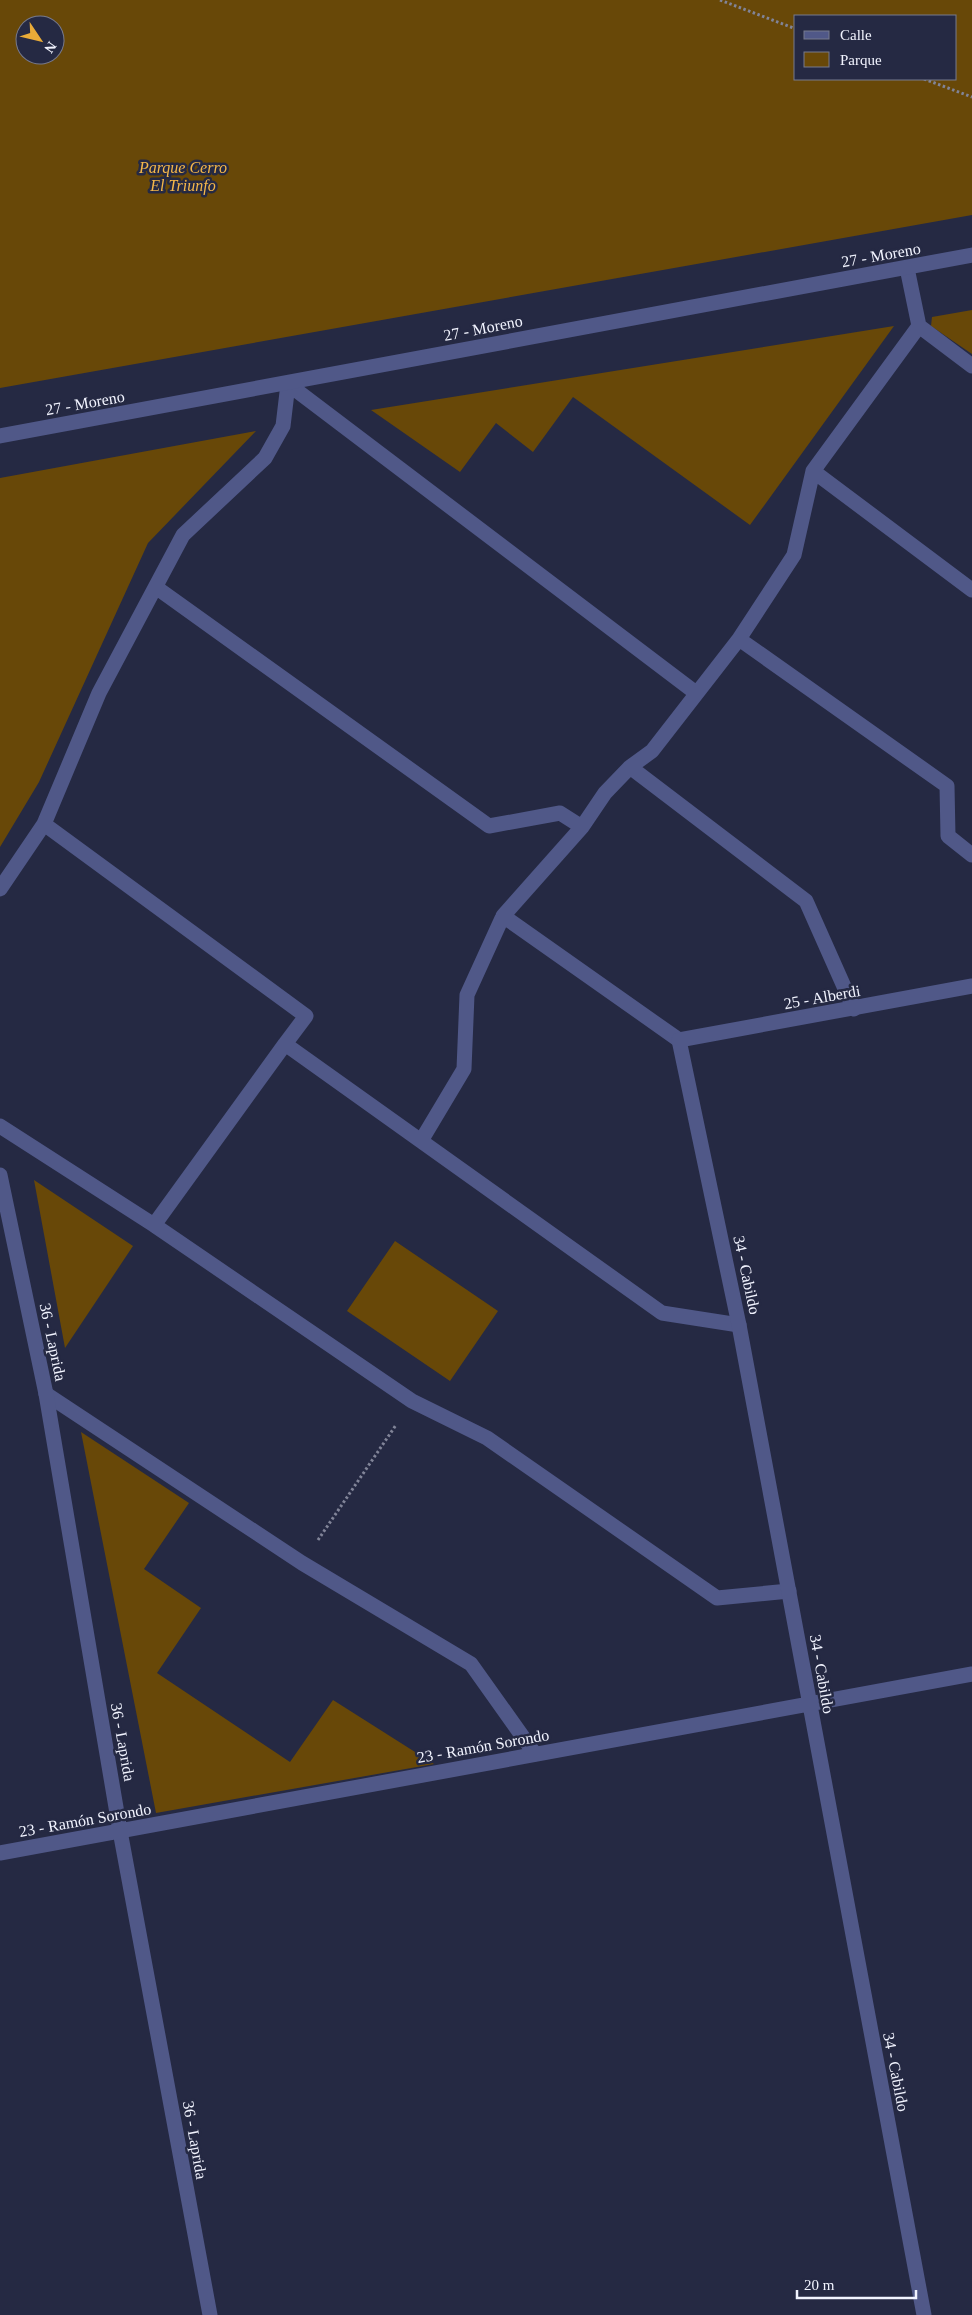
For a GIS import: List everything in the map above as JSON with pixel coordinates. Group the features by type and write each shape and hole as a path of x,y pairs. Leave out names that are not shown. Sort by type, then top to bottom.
{"street":[{"name":"27 - Moreno","path":"0,436 288,384 597,324 972,255"},
{"path":"907,268 918,326 972,366"},
{"path":"421,1140 464,1069 467,995 502,916 582,827 605,793 630,767 652,751 739,639 794,555 813,471 918,326"},
{"path":"0,888 44,824 100,693 184,535 265,458 283,426 288,384"},
{"path":"288,384 696,693"},
{"path":"813,471 972,590"},
{"path":"157,588 489,826 560,813 582,827"},
{"path":"739,639 947,786 948,836 972,855"},
{"path":"630,767 806,901 854,1009"},
{"path":"44,824 306,1016 154,1225"},
{"path":"502,916 679,1040"},
{"name":"25 - Alberdi","path":"679,1040 972,986"},
{"name":"34 - Cabildo","path":"679,1040 739,1325 924,2315"},
{"path":"285,1044 662,1313 739,1325"},
{"path":"0,1126 154,1225 412,1401 487,1438 717,1598 789,1591"},
{"name":"36 - Laprida","path":"0,1175 46,1394 120,1831 210,2315"},
{"path":"46,1394 302,1563 472,1664 535,1754"},
{"name":"23 - Ramón Sorondo","path":"0,1853 972,1674"}],"path":[{"path":"720,0 794,28"},
{"path":"927,80 972,97"},
{"path":"302,1563 412,1401"}],"green space":[{"name":"Parque Cerro El Triunfo","path":"0,0 972,0 972,215 0,388"},
{"path":"972,310 972,354 931,326 932,317"},
{"path":"894,326 750,525 573,397 533,452 496,423 460,472 371,410"},
{"path":"256,431 148,543 39,782 0,847 0,478"},
{"path":"34,1180 133,1246 65,1348"},
{"path":"395,1241 498,1311 450,1381 347,1311"},
{"path":"81,1432 189,1503 144,1569 201,1608 157,1673 290,1762 333,1700 434,1764 156,1813"}]}
